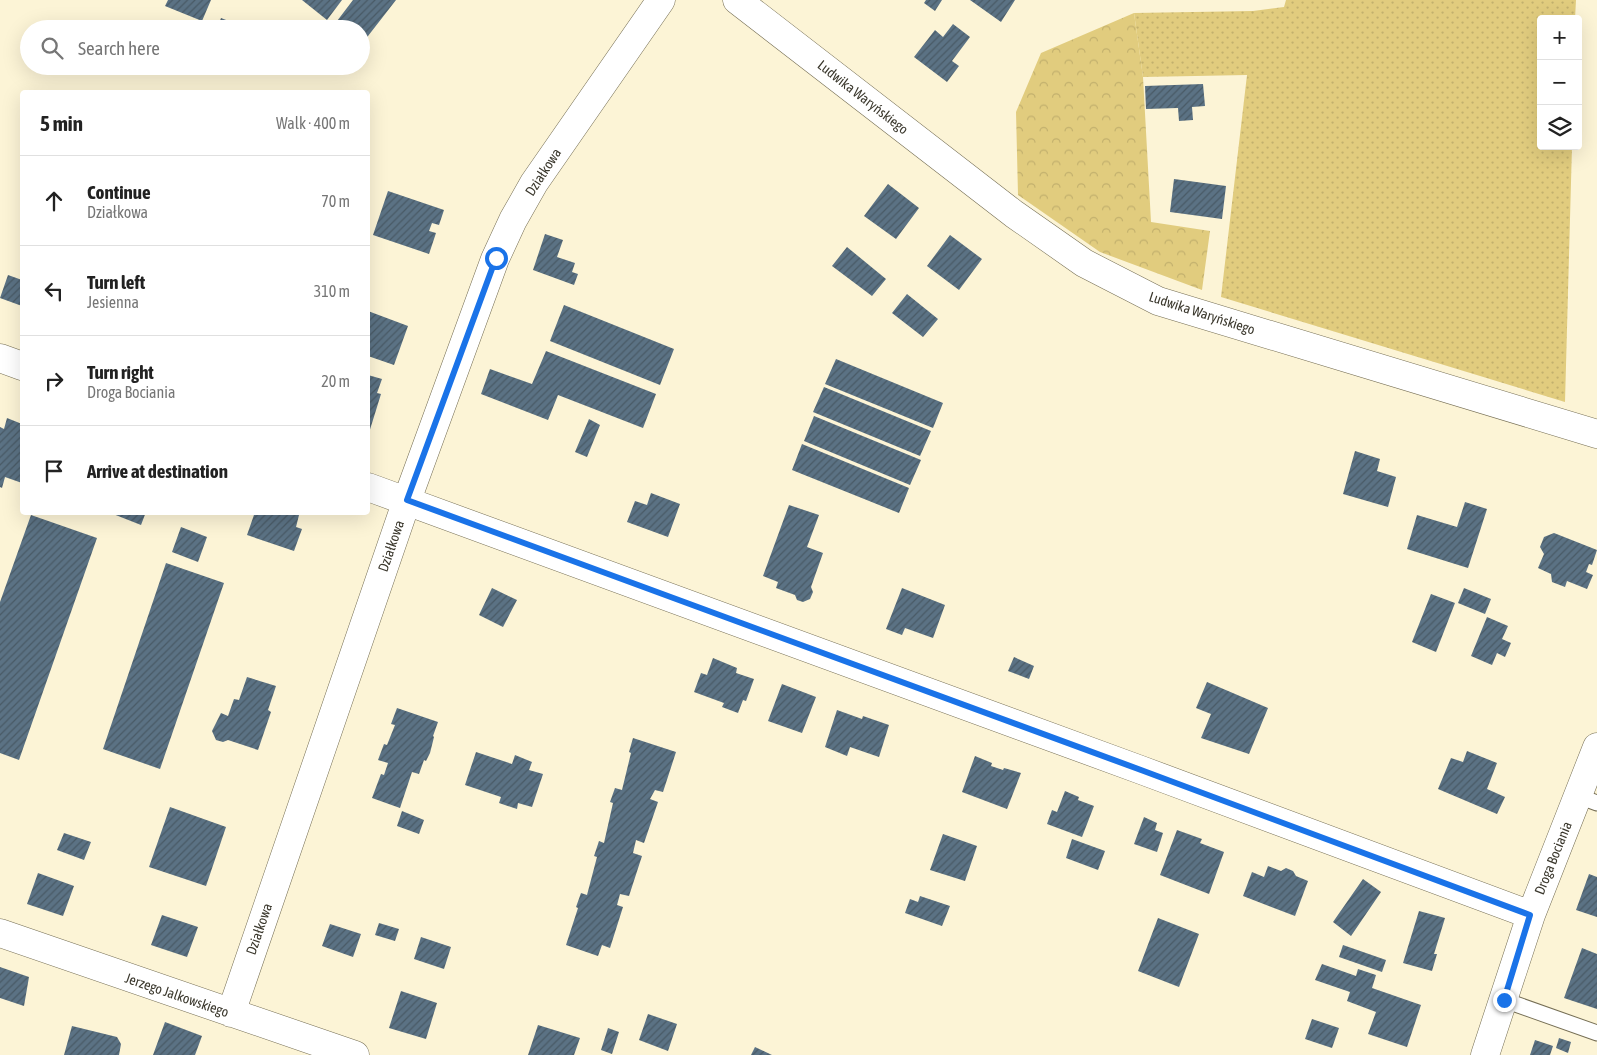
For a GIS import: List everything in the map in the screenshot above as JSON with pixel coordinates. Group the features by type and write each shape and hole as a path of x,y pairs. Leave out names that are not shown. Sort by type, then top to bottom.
{"street":[{"name":"Działkowa","path":"231,1013 407,500 496,258 534,183 661,0"},
{"name":"Ludwika Waryńskiego","path":"737,0 1014,214 1084,263 1158,302 1597,434"},
{"path":"0,358 20,365"},
{"path":"370,487 1150,773 1530,915"},
{"name":"Droga Bociania","path":"1485,1055 1530,915 1587,799 1597,747"},
{"name":"Jerzego Jalkowskiego","path":"0,933 354,1055"}],"lane":[{"path":"1504,1000 1597,1033"}],"green space":[{"path":"1286,0 1576,0 1575,15 1537,15 1537,150 1572,150 1565,402 1221,297 1247,75 1143,77 1134,13 1253,11 1284,7"},
{"path":"1134,13 1143,77 1151,222 1210,231 1202,290 1100,252 1018,195 1016,112 1041,53"}],"building":[{"path":"168,0 211,0 202,20 165,6"},
{"path":"302,0 342,0 327,20"},
{"path":"353,0 396,0 370,33 370,20 338,20"},
{"path":"926,0 942,0 935,11 924,3"},
{"path":"970,0 1015,0 1001,22"},
{"path":"953,24 970,37 952,61 959,66 947,82 914,57 935,30 943,37"},
{"path":"1203,84 1205,106 1192,107 1193,120 1179,121 1178,108 1146,109 1145,86"},
{"path":"1174,179 1226,186 1222,219 1170,212"},
{"path":"888,184 919,208 896,239 864,216"},
{"path":"388,191 444,210 439,225 432,223 429,231 436,233 429,254 373,235"},
{"path":"545,234 563,240 557,257 575,263 572,272 578,274 574,285 533,270"},
{"path":"950,235 982,259 959,290 927,266"},
{"path":"847,247 886,279 872,296 832,266"},
{"path":"8,275 20,279 20,305 0,298"},
{"path":"907,294 938,319 923,337 892,313"},
{"path":"564,305 674,349 660,385 550,341"},
{"path":"370,312 408,326 394,365 370,357"},
{"path":"546,351 656,394 643,428 558,395 548,420 481,394 490,369 532,384"},
{"path":"836,359 943,403 933,428 825,384"},
{"path":"370,376 382,379 377,393 381,394 370,430"},
{"path":"824,387 931,431 920,456 813,412"},
{"path":"814,416 921,460 910,485 804,441"},
{"path":"7,418 20,423 20,482 5,477 2,488 0,487 0,427 4,429"},
{"path":"589,419 600,425 587,457 575,452"},
{"path":"802,444 909,488 899,513 792,470"},
{"path":"1355,451 1380,459 1377,471 1396,477 1388,507 1343,494"},
{"path":"651,493 680,504 668,537 627,522 635,501 647,505"},
{"path":"1465,502 1487,509 1468,568 1407,549 1417,515 1457,527"},
{"path":"789,505 819,515 807,547 823,553 811,587 813,592 810,599 803,602 797,600 795,595 776,588 778,582 763,576"},
{"path":"31,515 97,538 19,760 0,753 0,602"},
{"path":"116,515 145,515 141,525"},
{"path":"254,515 299,515 296,527 302,529 294,551 247,535"},
{"path":"181,527 207,537 198,562 172,552"},
{"path":"1554,533 1597,550 1592,565 1589,564 1586,572 1593,575 1587,589 1567,581 1565,587 1552,582 1551,574 1538,568 1544,554 1540,547 1544,537"},
{"path":"166,563 224,583 160,769 103,749"},
{"path":"492,588 517,600 503,627 479,615"},
{"path":"902,588 945,605 933,638 905,628 902,635 886,629"},
{"path":"1464,588 1491,599 1485,614 1458,603"},
{"path":"1431,594 1455,603 1436,652 1412,642"},
{"path":"1487,617 1508,626 1502,639 1511,643 1505,657 1497,653 1492,665 1471,656"},
{"path":"1014,657 1034,666 1029,679 1008,671"},
{"path":"713,658 737,668 736,673 754,679 746,701 743,700 738,713 722,707 724,703 694,692 701,673 707,675"},
{"path":"247,677 276,686 268,710 271,712 258,750 228,740 223,742 216,740 212,731 221,713 228,716 234,699 239,700"},
{"path":"1207,682 1268,708 1249,754 1201,738 1211,714 1196,708"},
{"path":"782,684 816,697 802,733 768,721"},
{"path":"397,708 438,722 430,753 426,761 424,760 419,774 412,772 400,808 372,798 381,774 384,775 388,763 378,760 384,744 387,745 395,725 391,724"},
{"path":"837,710 862,719 863,716 889,725 879,757 850,747 847,756 825,747"},
{"path":"633,738 676,752 663,792 655,790 650,799 658,802 644,843 636,840 633,853 642,856 629,896 620,894 617,905 623,907 610,948 602,945 598,956 566,945 581,893 587,895 597,857 594,856 599,841 604,843 613,803 610,802 615,788 622,790"},
{"path":"1467,751 1497,763 1487,789 1505,797 1497,814 1438,789 1451,758 1463,762"},
{"path":"476,752 512,764 515,755 532,762 529,770 543,774 532,807 518,803 517,809 499,803 501,797 465,785"},
{"path":"975,756 992,763 991,766 1021,773 1007,809 962,792"},
{"path":"1065,791 1079,797 1078,800 1094,806 1082,837 1047,824 1052,810 1057,812"},
{"path":"170,807 226,827 206,886 149,867"},
{"path":"402,811 424,820 419,834 397,826"},
{"path":"1144,817 1157,823 1155,830 1163,833 1157,852 1134,844"},
{"path":"1177,830 1202,839 1200,843 1224,852 1209,894 1160,875"},
{"path":"64,833 91,842 84,860 57,850"},
{"path":"943,834 977,846 965,881 930,870"},
{"path":"1072,839 1105,851 1098,870 1066,858"},
{"path":"1268,866 1281,871 1286,868 1293,871 1296,876 1308,881 1295,916 1243,896 1252,872 1264,877"},
{"path":"38,873 74,886 63,916 27,904"},
{"path":"1589,874 1597,877 1597,917 1576,910"},
{"path":"1363,879 1381,892 1351,936 1333,922"},
{"path":"920,896 950,906 942,926 905,913 910,899 918,902"},
{"path":"1419,911 1445,918 1434,954 1437,954 1432,971 1403,963"},
{"path":"162,915 198,927 187,957 151,945"},
{"path":"1158,918 1199,934 1179,987 1138,971"},
{"path":"379,923 399,929 395,941 375,935"},
{"path":"330,924 361,934 353,957 322,946"},
{"path":"421,937 451,947 444,969 414,959"},
{"path":"1343,945 1386,960 1382,972 1339,957"},
{"path":"1582,948 1597,954 1597,1009 1564,998"},
{"path":"1322,964 1356,976 1358,969 1376,975 1372,988 1421,1005 1407,1047 1368,1034 1376,1012 1347,1001 1350,992 1315,980"},
{"path":"0,967 29,977 24,1006 0,998"},
{"path":"401,991 437,1003 426,1039 389,1028"},
{"path":"648,1014 677,1024 668,1051 639,1040"},
{"path":"1312,1019 1339,1028 1332,1048 1305,1039"},
{"path":"165,1022 202,1036 195,1055 153,1055"},
{"path":"538,1025 580,1038 574,1055 528,1055"},
{"path":"72,1026 117,1037 121,1044 119,1055 64,1055"},
{"path":"608,1028 619,1032 612,1054 601,1050"},
{"path":"1559,1038 1571,1042 1568,1053 1556,1048"},
{"path":"1535,1040 1553,1046 1550,1055 1530,1055"},
{"path":"755,1047 772,1055 751,1055"}],"route":[{"path":"496,258 407,500 1530,915 1504,1000"}]}
